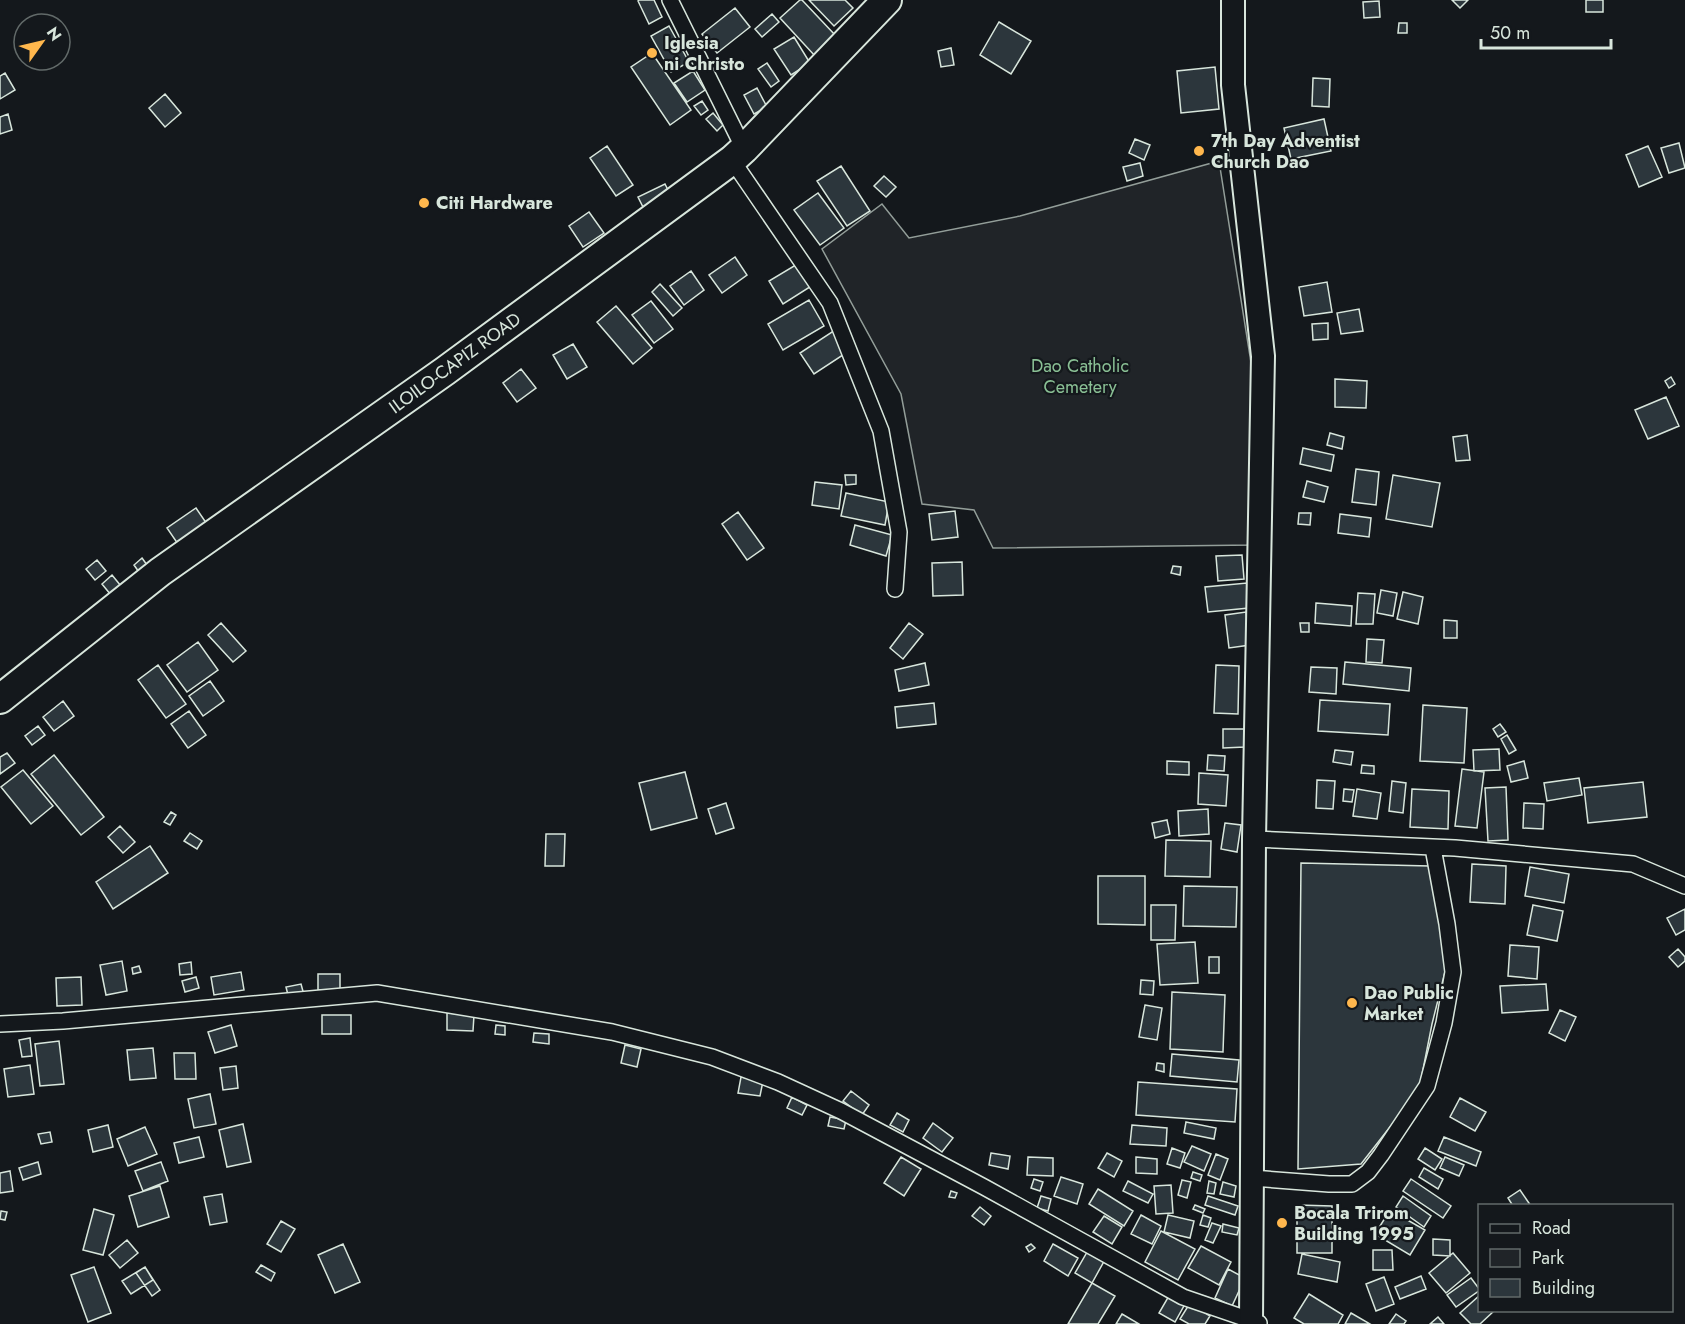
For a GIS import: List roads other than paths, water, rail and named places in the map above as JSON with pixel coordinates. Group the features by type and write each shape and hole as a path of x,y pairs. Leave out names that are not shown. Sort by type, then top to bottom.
{"highway":[{"name":"ILOILO-CAPIZ ROAD","path":"0,699 160,572 445,371 738,155 887,0"}],"street":[{"path":"670,0 738,155 830,303 881,431 899,532 895,589"},
{"path":"0,1024 63,1021 378,993 612,1032 712,1057 778,1082 841,1111 1183,1297 1255,1323 1252,1178 1254,839 1263,356 1233,85 1233,0"},
{"path":"1254,839 1433,848 1633,864 1685,886"},
{"path":"1252,1178 1352,1184 1368,1172 1427,1086 1444,1023 1453,972 1433,848"}],"place":[{"name":"Iglesia ni Christo","path":"652,53"},
{"name":"7th Day Adventist Church Dao","path":"1199,151"},
{"name":"Citi Hardware","path":"424,203"},
{"name":"Dao Public Market","path":"1352,1003"},
{"name":"Bocala Trirom Building 1995","path":"1282,1223"}],"park label":[{"name":"Dao Catholic Cemetery","path":"1080,376"}]}
